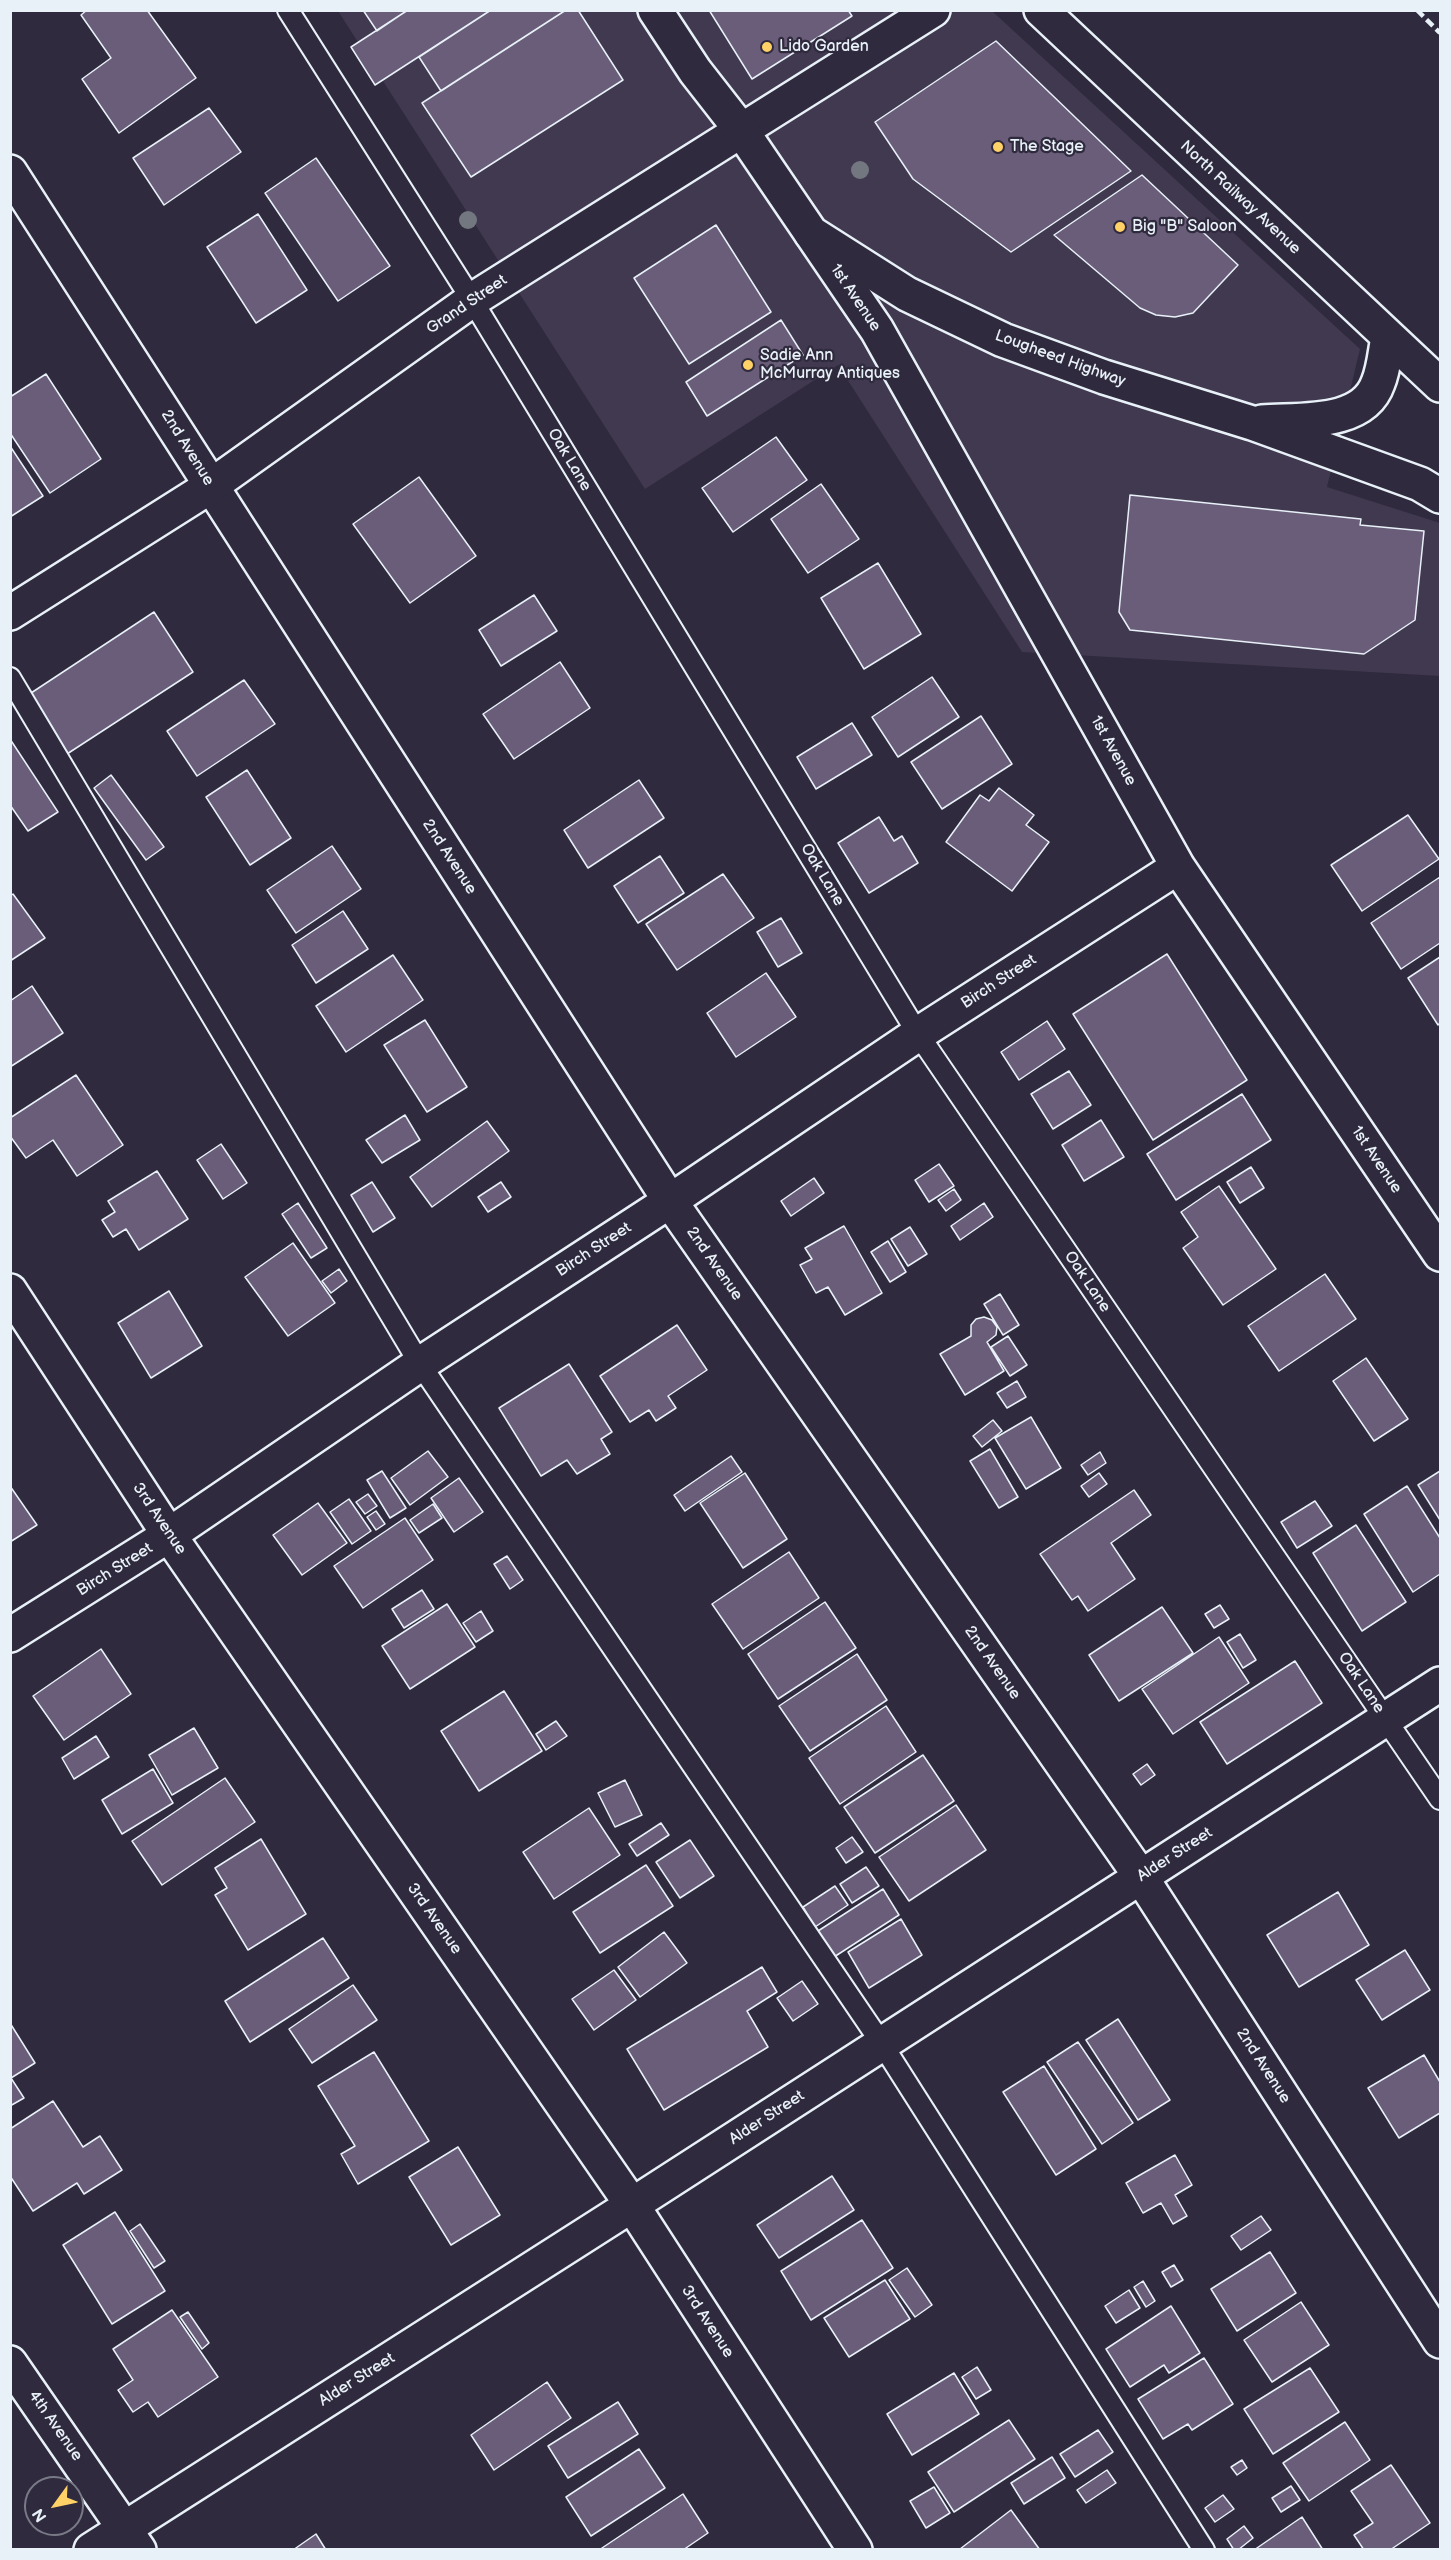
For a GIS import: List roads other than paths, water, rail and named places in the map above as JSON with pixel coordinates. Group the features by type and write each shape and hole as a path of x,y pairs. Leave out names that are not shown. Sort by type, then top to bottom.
{"street":[{"path":"655,10 695,71 741,130"},
{"name":"Grand Street","path":"10,613 211,486 472,300 933,10"},
{"name":"North Railway Avenue","path":"1041,10 1440,385"},
{"name":"Lougheed Highway","path":"741,130 811,233 907,294 1003,339 1104,377 1252,423 1420,484 1440,496"},
{"name":"2nd Avenue","path":"10,172 670,1201 1141,1877 1440,2341"},
{"name":"1st Avenue","path":"811,233 877,330 1178,867 1440,1254"},
{"path":"1252,423 1342,414 1365,405 1378,384 1388,337"},
{"name":"Birch Street","path":"10,1635 169,1535 420,1364 670,1201 918,1034 1178,867"},
{"name":"3rd Avenue","path":"10,1292 169,1535 632,2205 855,2550"},
{"name":"Alder Street","path":"91,2550 132,2539 632,2205 1440,1684"},
{"name":"4th Avenue","path":"10,2362 132,2539"}],"lane":[{"name":"Oak Lane","path":"288,10 472,300 918,1034 1440,1799"},
{"path":"10,678 420,1364 882,2044 1204,2550"}],"railway":[{"path":"1417,10 1440,33"}],"place":[{"name":"Lido Garden","path":"767,47"},
{"name":"The Stage","path":"998,147"},
{"name":"Big \"B\" Saloon","path":"1120,227"},
{"name":"Sadie Ann McMurray Antiques","path":"748,365"}]}
